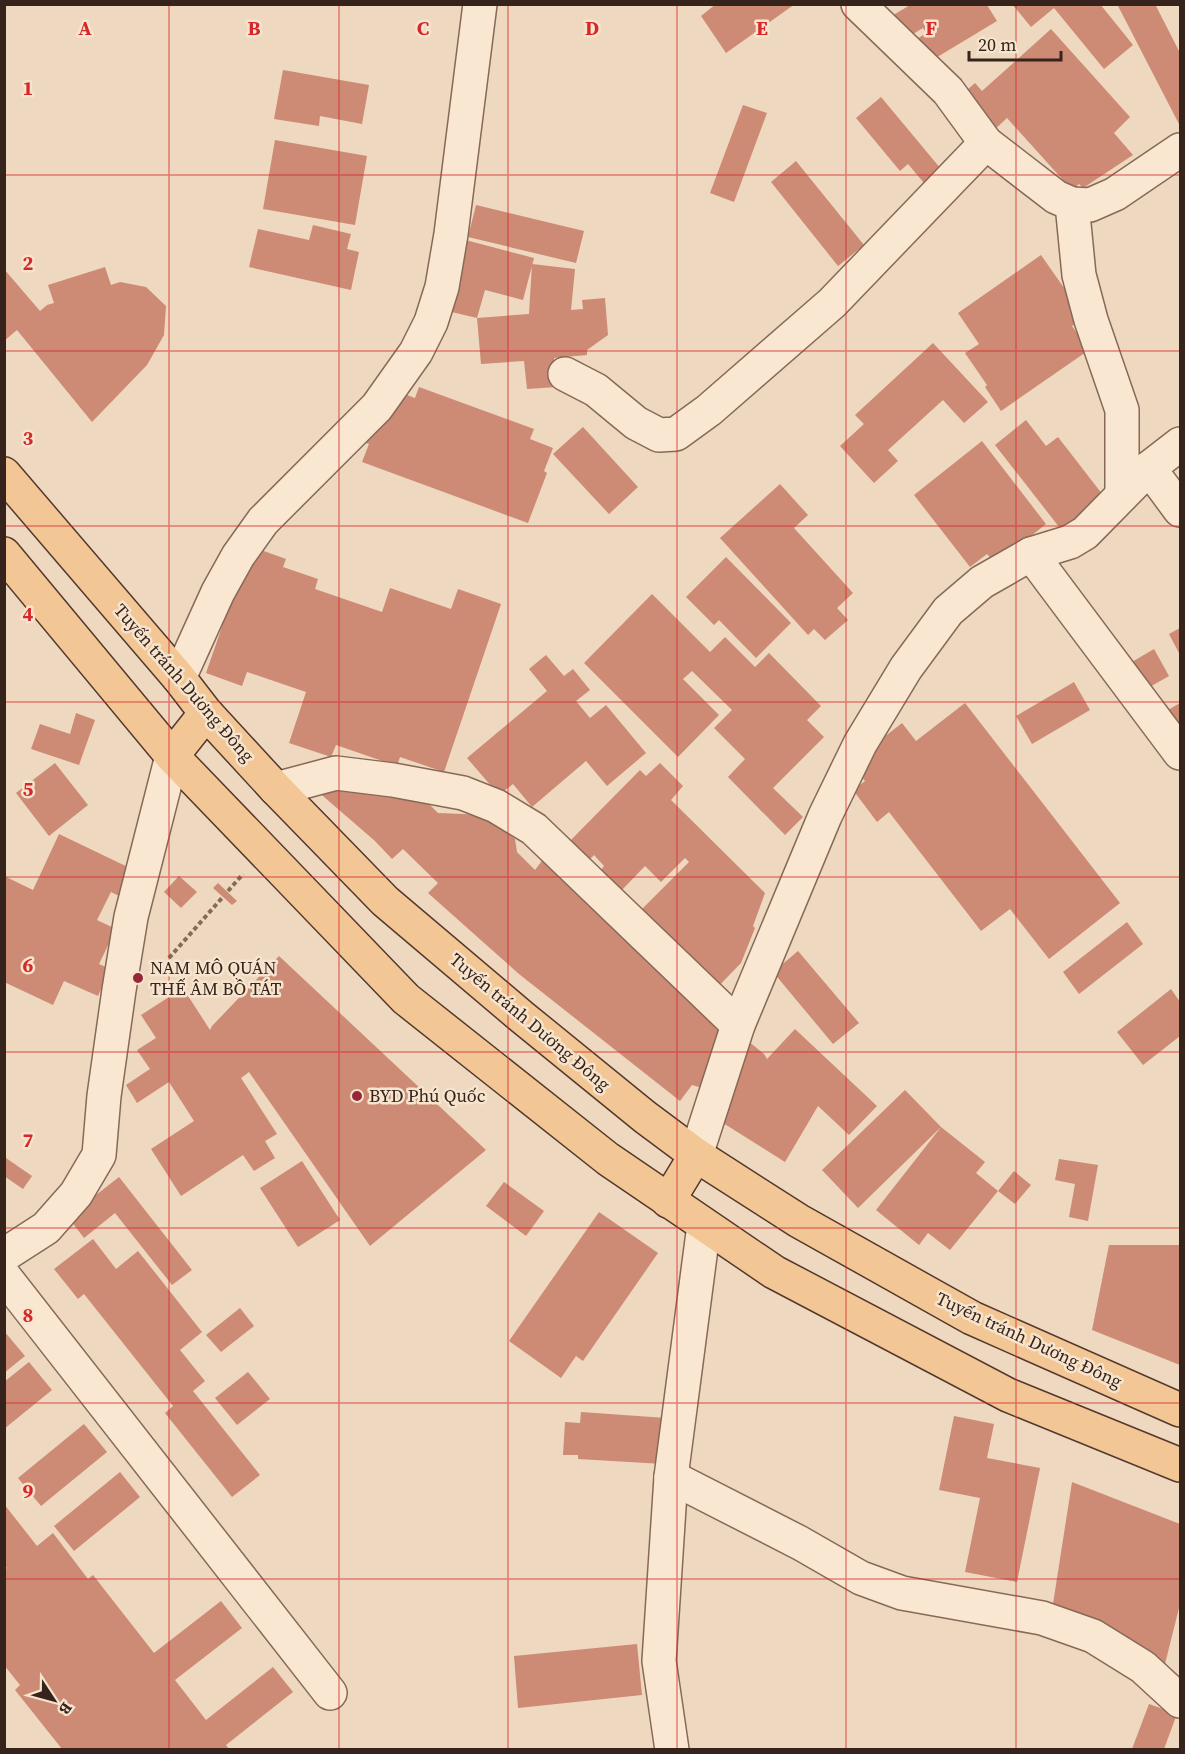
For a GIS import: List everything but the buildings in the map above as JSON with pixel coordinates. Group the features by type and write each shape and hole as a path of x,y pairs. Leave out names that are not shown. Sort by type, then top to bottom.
{"main road":[{"name":"Tuyến tránh Dương Đông","path":"4,474 179,678 206,713 385,901 645,1117 696,1155 799,1221 972,1318 1180,1410"},
{"path":"4,554 172,756 406,999 608,1160 774,1272 1008,1395 1180,1465"},
{"path":"172,756 206,713"},
{"path":"668,1200 696,1155"}],"street":[{"path":"179,678 218,592 238,556 263,521 377,407 416,352 432,322 442,287 451,234 480,4"},
{"path":"858,4 948,91 986,143 1056,196 1072,204 1090,205 1115,194 1180,150"},
{"path":"565,374 596,390 636,423 659,435 676,434 709,410 832,303 986,143"},
{"path":"1072,204 1079,275 1091,320 1122,410 1122,495"},
{"path":"696,1155 738,1025 825,816 860,744 906,668 948,612 982,582 1031,554 1070,542 1085,533 1149,468 1180,444"},
{"path":"1149,468 1180,510"},
{"path":"1031,554 1180,753"},
{"path":"4,1255 46,1228 76,1194 99,1155 109,1060 131,917 172,756"},
{"path":"276,789 336,773 393,780 463,793 496,806 534,829 738,1025"},
{"path":"672,1749 659,1661 671,1477 704,1225"},
{"path":"4,1276 330,1693"},
{"path":"671,1477 800,1543 861,1578 902,1593 1042,1618 1093,1636 1143,1667 1180,1701"}],"path":[{"path":"169,958 222,898"}],"place":[{"name":"NAM MÔ QUÁN THẾ ÂM BỒ TÁT","path":"138,978"},
{"name":"BYD Phú Quốc","path":"357,1096"}]}
